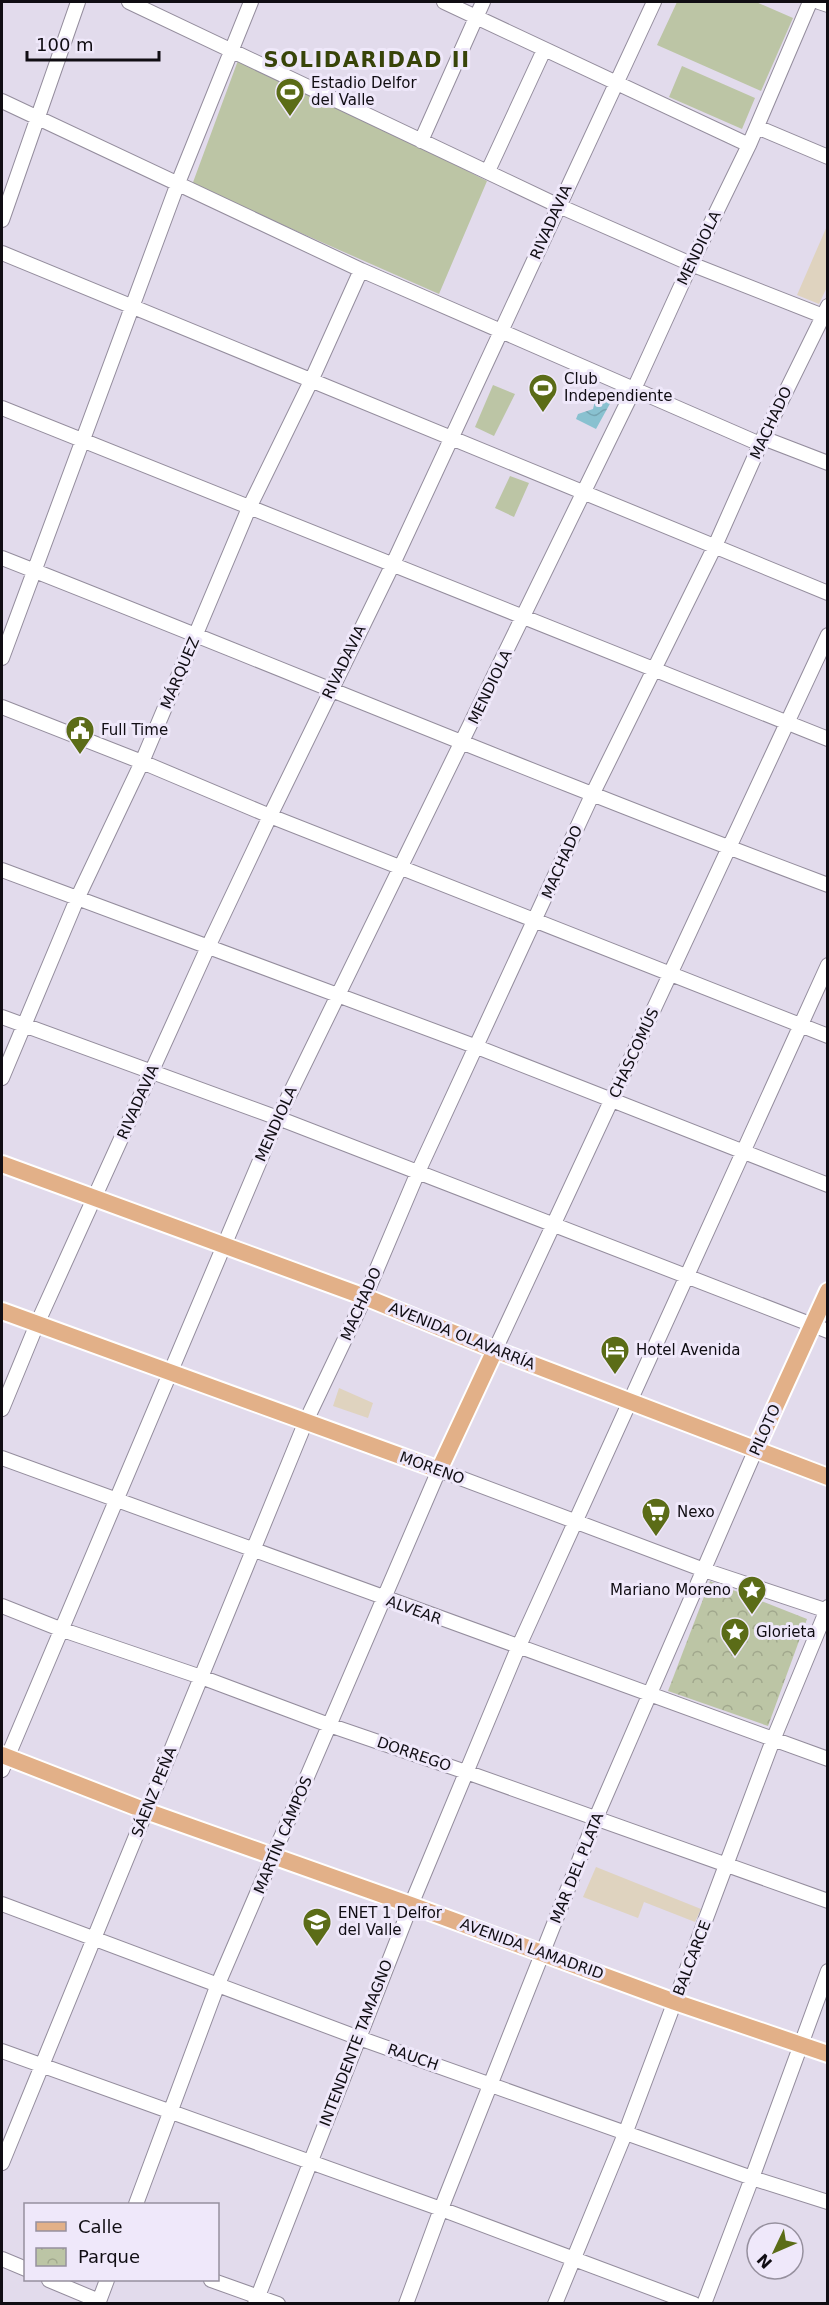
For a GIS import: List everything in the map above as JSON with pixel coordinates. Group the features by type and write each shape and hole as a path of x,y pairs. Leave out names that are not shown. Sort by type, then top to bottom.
{"main road":[{"name":"AVENIDA OLAVARRÍA","path":"2,1164 365,1297 495,1350 828,1477"},
{"name":"PILOTO","path":"756,1449 820,1328 828,1291"},
{"name":"MORENO","path":"2,1311 439,1470"},
{"name":"CHASCOMÚS","path":"439,1470 495,1350"},
{"name":"AVENIDA LAMADRID","path":"3,1761 411,1905 675,2002 828,2054"}],"street":[{"path":"2,220 78,2"},
{"path":"129,2 559,206 691,264 826,313"},
{"path":"2,658 178,183 251,2"},
{"path":"444,2 749,145"},
{"path":"422,141 483,2"},
{"name":"RIVADAVIA","path":"2,1409 37,1324 208,947 392,566 654,2"},
{"name":"MENDIOLA","path":"3,1761 278,1118 634,389 749,145 810,2"},
{"path":"819,2 828,5"},
{"path":"488,171 544,50"},
{"path":"2,101 361,270 634,389 762,441 828,463"},
{"path":"757,127 828,157"},
{"path":"2,253 828,593"},
{"name":"MÁRQUEZ","path":"2,1078 77,899 142,762 249,508 311,381 361,270"},
{"name":"MACHADO","path":"306,1421 365,1297 418,1172 536,921 593,793 716,546 762,441 826,313"},
{"path":"2,408 828,739"},
{"path":"2,558 729,848 828,885"},
{"name":"CHASCOMÚS","path":"495,1350 828,635"},
{"path":"2,707 270,816 828,1036"},
{"path":"2,870 338,993 741,1153 828,1185"},
{"name":"INTENDENTE TAMAGNO","path":"256,2300 411,1905 518,1648 828,965"},
{"path":"2,1017 278,1118 820,1328"},
{"name":"SÁENZ PEÑA","path":"2,2163 306,1421"},
{"name":"PILOTO","path":"704,1570 756,1449"},
{"name":"ALVEAR","path":"2,1458 828,1760"},
{"name":"MORENO","path":"439,1470 704,1570 827,1610"},
{"name":"MARTÍN CAMPOS","path":"137,2203 218,1984 439,1470"},
{"name":"MAR DEL PLATA","path":"406,2304 441,2209 597,1818 704,1570"},
{"name":"DORREGO","path":"2,1606 60,1629 201,1677 329,1725 828,1901"},
{"name":"BALCARCE","path":"555,2304 625,2134 773,1740 827,1610"},
{"name":"RAUCH","path":"2,1904 359,2038 625,2134 828,2202"},
{"path":"704,2304 828,1971"},
{"path":"2,2051 441,2209 694,2304"},
{"path":"2,2259 24,2268"},
{"path":"51,2281 98,2302 108,2281"},
{"path":"213,2281 256,2300 278,2304"}],"shaded area":[{"path":"827,226 827,287 819,304 797,295"},
{"path":"339,1388 373,1403 368,1418 333,1406"},
{"path":"596,1867 701,1909 695,1922 644,1902 638,1918 583,1897"}],"green space":[{"path":"677,2 756,2 793,18 761,91 657,45"},
{"name":"Estadio Delfor del Valle","path":"240,55 487,181 439,294 192,185"},
{"path":"682,66 755,98 742,129 669,97"},
{"path":"493,385 515,394 494,436 475,427"},
{"path":"510,476 529,483 514,517 495,508"},
{"path":"710,1581 807,1619 768,1726 668,1691"}],"water":[{"path":"589,389 612,400 596,429 576,419 578,414 593,409 595,401 585,400"}],"place":[{"name":"Estadio Delfor del Valle","path":"290,118"},
{"name":"Club Independiente","path":"543,414"},
{"name":"Full Time","path":"80,756"},
{"name":"Hotel Avenida","path":"615,1376"},
{"name":"Nexo","path":"656,1538"},
{"name":"Mariano Moreno","path":"752,1616"},
{"name":"Glorieta","path":"735,1658"},
{"name":"ENET 1 Delfor del Valle","path":"317,1948"}],"district":[{"name":"SOLIDARIDAD II","path":"367,60"}]}
